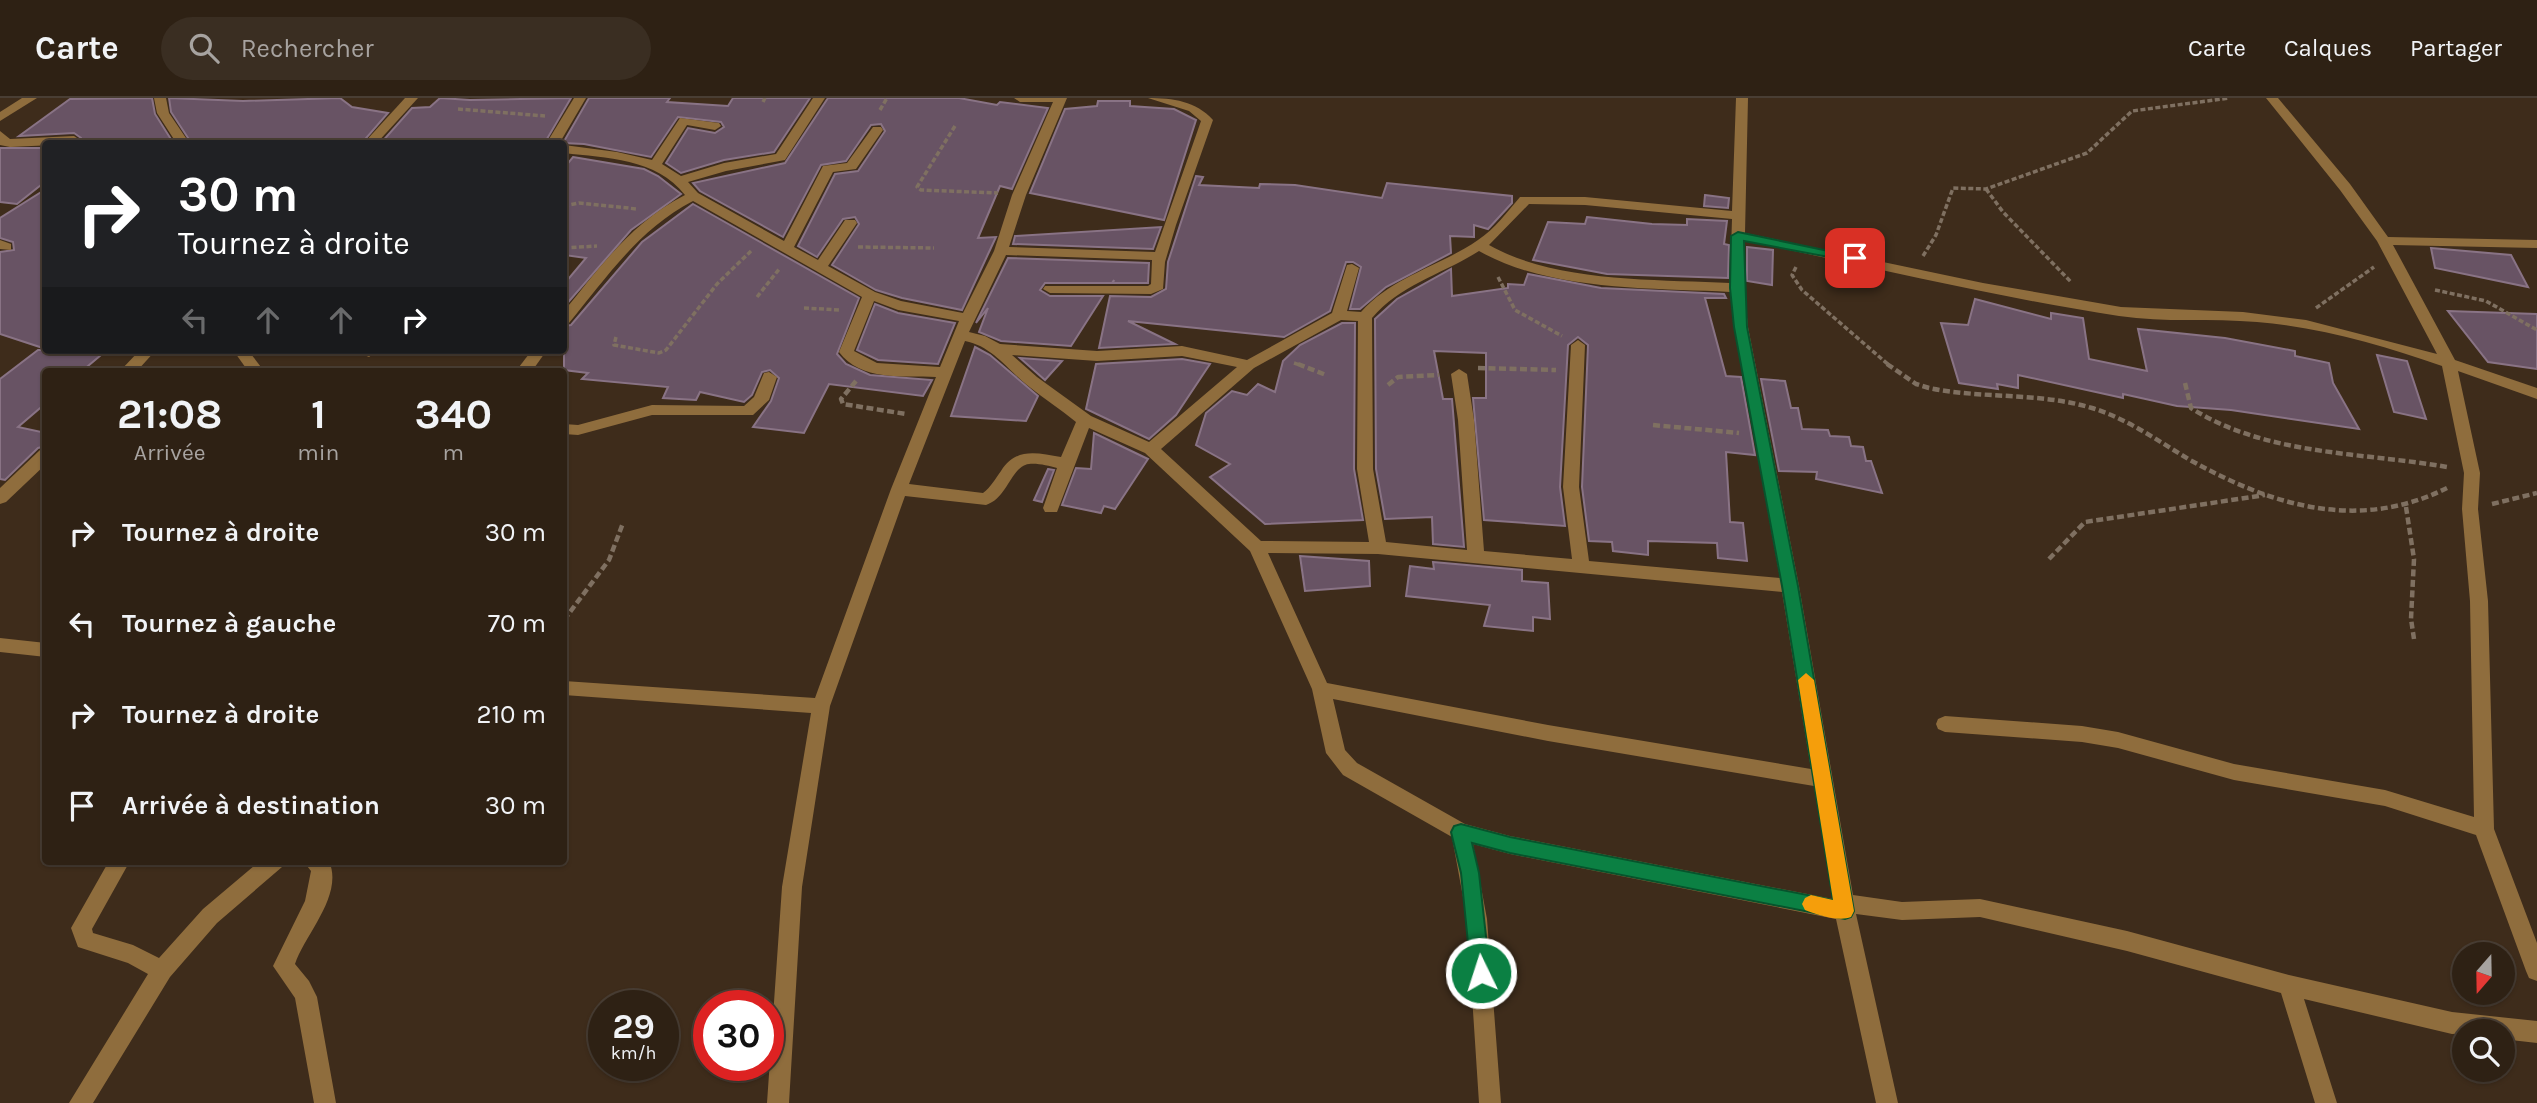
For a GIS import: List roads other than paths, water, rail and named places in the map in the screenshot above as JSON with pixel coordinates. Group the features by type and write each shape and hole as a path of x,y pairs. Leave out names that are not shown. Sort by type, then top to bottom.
{"street":[{"path":"0,117 31,98"},
{"path":"160,98 163,113 179,140"},
{"path":"373,140 412,98"},
{"path":"554,140 580,98"},
{"path":"680,180 724,167 780,157 818,98"},
{"path":"778,1103 792,887 821,706 899,489 963,326 1001,251 1019,195 1061,98 1020,98"},
{"path":"1050,289 1156,289 1154,267 1207,120 1193,108 1154,98"},
{"path":"1742,98 1737,215 1737,288 1741,327 1790,586 1844,907 1887,1103"},
{"path":"2272,98 2345,187 2386,246 2448,360 2472,473 2470,509 2479,601 2484,829 2537,971"},
{"path":"655,165 684,121 715,126"},
{"path":"789,252 828,169 851,166 877,130"},
{"path":"0,135 4,142 10,143 42,142"},
{"path":"567,150 655,165 680,180 693,196 870,295 963,326 997,349 1032,381 1085,419 1151,449 1257,547 1321,689 1336,753 1350,769 1461,832 1510,845 1844,907 1902,911 1980,908 2127,941 2289,985 2452,1023 2537,1032"},
{"path":"567,316 622,247 662,212 693,196"},
{"path":"1378,548 1365,469 1365,317 1387,292 1432,272 1479,246 1525,200 1737,215"},
{"path":"820,268 850,223"},
{"path":"1738,236 1806,248 1912,274 2097,307 2152,315 2272,319 2448,360 2537,394"},
{"path":"2386,246 2537,244"},
{"path":"1479,246 1492,255 1547,272 1737,288"},
{"path":"1001,251 1055,255 1160,256"},
{"path":"1339,315 1352,268"},
{"path":"870,295 846,352 852,360 867,368 945,372"},
{"path":"1151,449 1249,365 1339,315 1365,317"},
{"path":"1578,345 1571,487 1581,566"},
{"path":"997,349 1097,356 1182,351 1249,365"},
{"path":"131,368 145,354"},
{"path":"243,354 254,368"},
{"path":"526,368 537,354"},
{"path":"1460,374 1476,557"},
{"path":"567,429 578,430 652,410 748,411 761,400 769,377"},
{"path":"1051,508 1062,479 1064,463 1085,419"},
{"path":"0,498 42,458"},
{"path":"899,489 986,499 996,495 1014,463 1021,459 1064,463"},
{"path":"1257,547 1378,548 1790,586"},
{"path":"0,645 42,650"},
{"path":"567,688 821,706"},
{"path":"1321,689 1548,733 1822,779"},
{"path":"1945,724 2081,734 2118,740 2234,772 2385,798 2484,829"},
{"path":"1461,832 1476,919 1490,1103"},
{"path":"118,865 81,928 85,940 133,955 162,970"},
{"path":"80,1103 162,970 210,916 270,865"},
{"path":"319,865 324,880 288,950 284,967 290,976 300,983 306,997 324,1103"},
{"path":"2289,985 2326,1103"}]}
